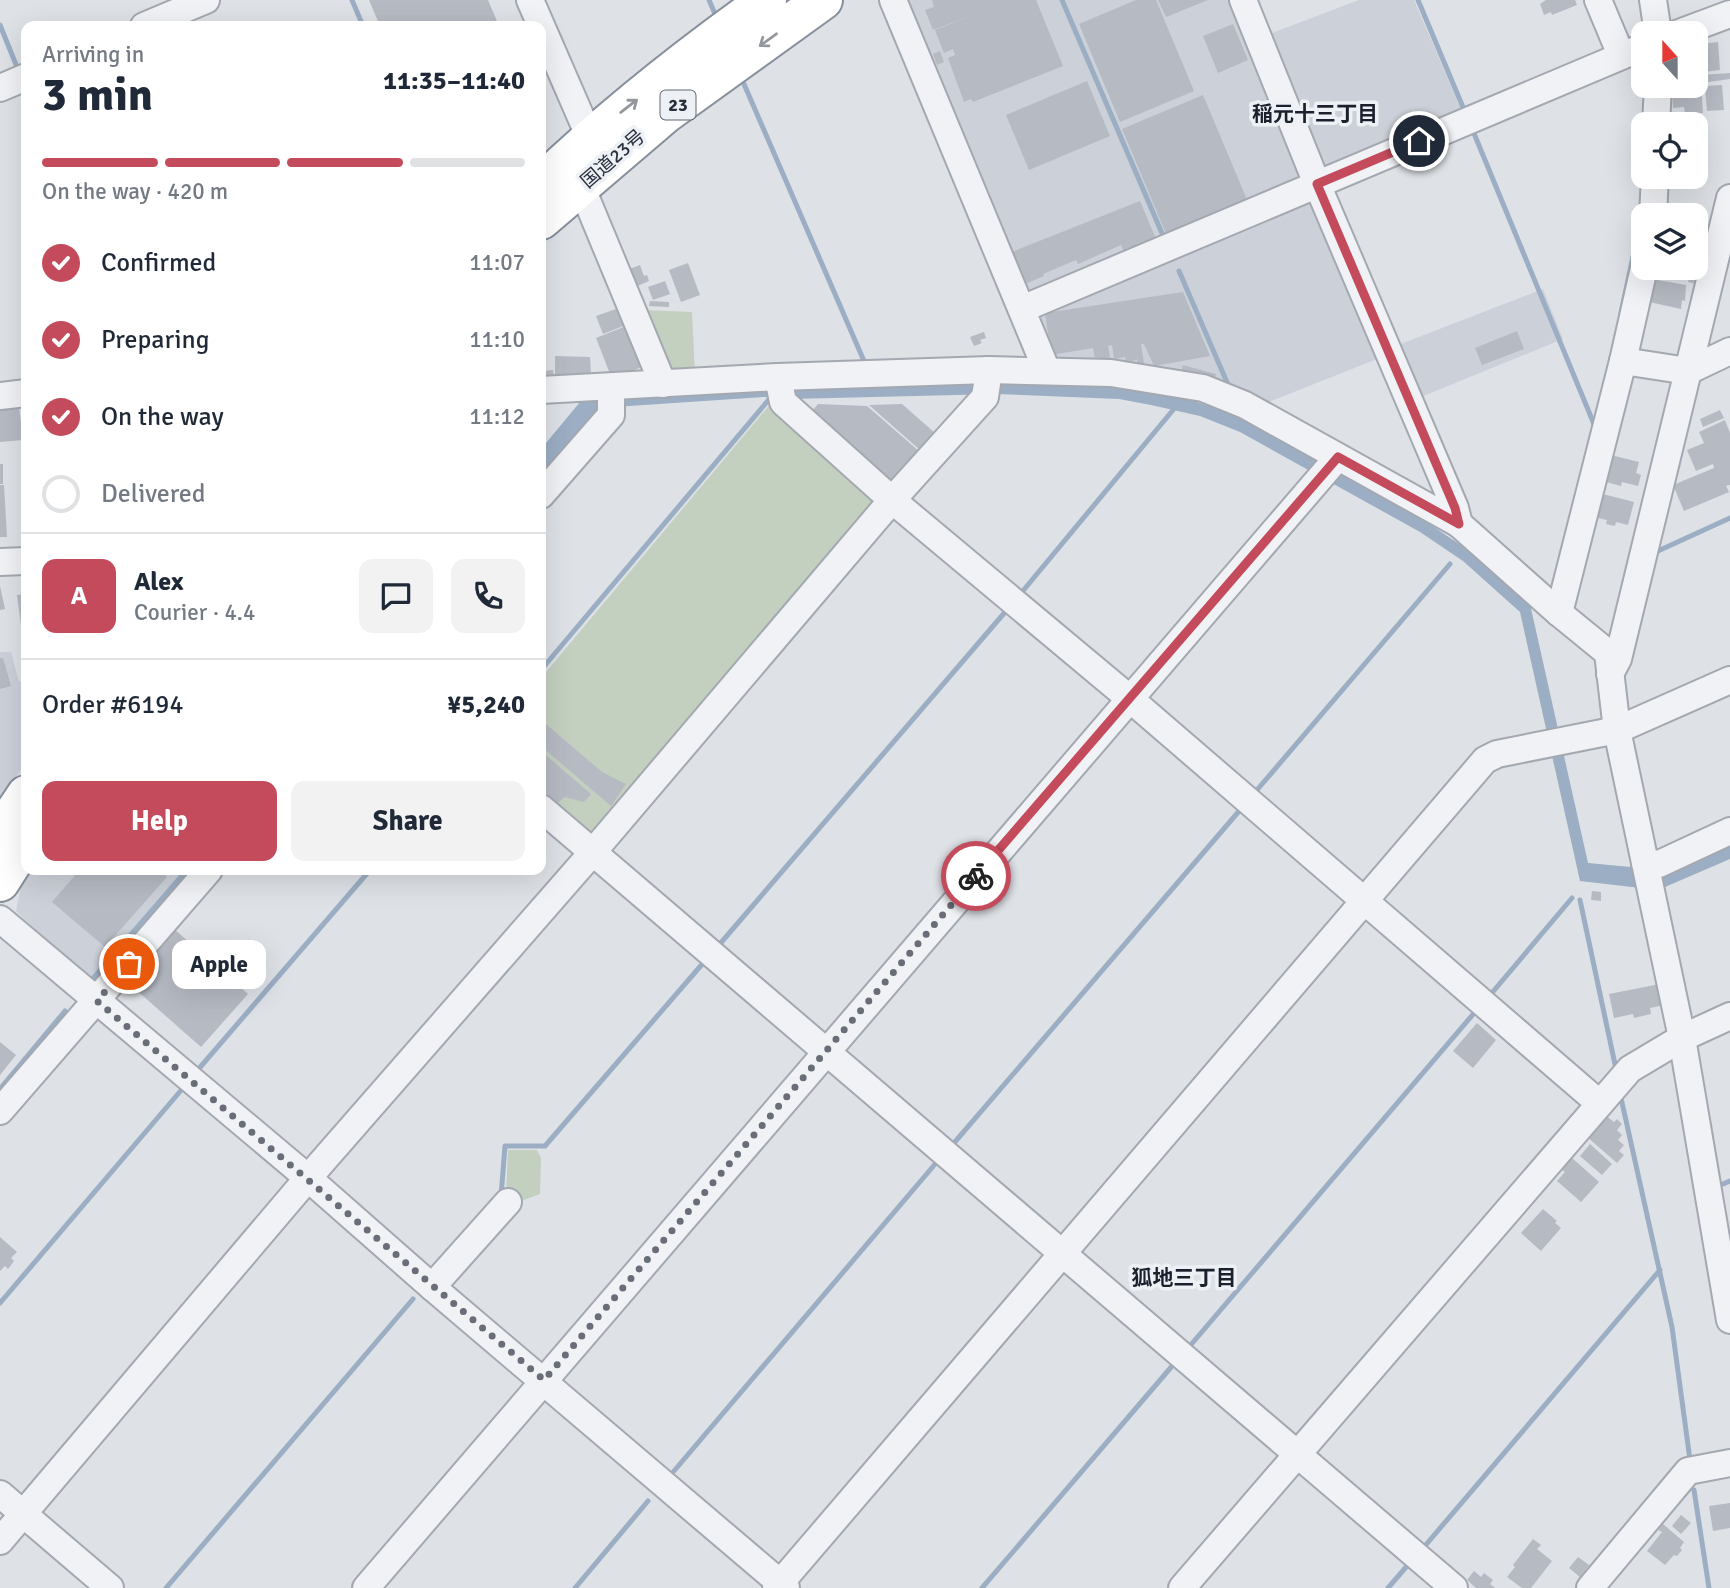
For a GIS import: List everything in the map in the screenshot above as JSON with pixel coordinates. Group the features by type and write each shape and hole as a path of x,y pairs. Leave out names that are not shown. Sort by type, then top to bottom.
{"highway":[{"name":"国道23号","path":"546,179 590,138 767,0"},
{"name":"国道23号","path":"546,216 665,114 823,0"},
{"path":"0,834 21,802"},
{"path":"0,882 21,850"}],"street":[{"path":"157,21 206,0"},
{"path":"530,0 539,21"},
{"path":"894,0 1047,371"},
{"path":"1243,0 1317,184 1455,508 1459,524"},
{"path":"1598,0 1631,50"},
{"path":"1653,0 1656,21"},
{"path":"1702,21 1722,11"},
{"path":"546,37 590,138"},
{"path":"1022,309 1631,51"},
{"path":"0,88 21,79"},
{"path":"581,186 663,384"},
{"path":"1610,675 1618,659 1730,198"},
{"path":"1559,613 1641,280"},
{"path":"1623,361 1688,371 1730,351"},
{"path":"0,1541 308,1178 592,853 892,499 985,397 989,370"},
{"path":"546,390 663,384 780,389 989,370 1111,373 1203,388 1245,405 1459,524 1608,653 1617,730 1682,1038 1730,1320"},
{"path":"546,489 611,415 611,387"},
{"path":"780,389 892,499 1129,698 1599,1103"},
{"path":"0,396 21,394"},
{"path":"366,1588 1338,457"},
{"path":"0,562 21,561"},
{"path":"0,919 308,1178 781,1586 1485,760 1497,754 1617,730 1730,680"},
{"path":"546,812 1454,1588"},
{"path":"1645,863 1659,864 1730,831"},
{"path":"0,1111 205,875"},
{"path":"1182,1588 1630,1069 1682,1038 1730,1016"},
{"path":"432,1287 508,1202"},
{"path":"1590,1588 1688,1471 1730,1462"},
{"path":"0,1493 110,1588"}],"shaded area":[{"path":"903,0 1231,0 1304,180 1026,299"},
{"path":"1359,0 1414,0 1463,114 1329,170 1318,163 1267,35"},
{"path":"1313,198 1382,357 1261,405 1051,363 1032,315"},
{"path":"1543,289 1563,339 1416,399 1393,347"},
{"path":"0,652 11,652 19,682 21,681 21,770 0,801"},
{"path":"183,875 90,982 16,911 23,876"}],"green space":[{"path":"643,310 692,312 695,376 668,377"},
{"path":"772,402 879,499 595,837 546,801 546,672"},
{"path":"508,1150 537,1150 541,1158 540,1194 513,1204 506,1195"}],"water":[{"path":"1046,382 1114,387 1194,401 1236,416 1416,515 1477,556 1530,604 1588,863 1663,870 1730,840 1730,859 1658,890 1580,881 1520,612 1463,561 1420,532 1240,432 1200,416 1119,399 997,394 791,399 764,397 599,408 546,470 546,443 585,396 769,383"}],"building":[{"path":"369,0 488,0 497,21 378,21"},
{"path":"932,0 1036,0 1063,66 973,102 971,99 964,102 948,58 955,55 953,49 944,53 935,30 976,14 933,30 925,10 934,7"},
{"path":"1136,0 1156,0 1194,91 1120,122 1079,24"},
{"path":"1158,0 1208,0 1166,17"},
{"path":"1546,0 1575,0 1577,5 1552,15 1551,12 1544,15 1540,4"},
{"path":"1233,24 1248,60 1218,73 1203,36"},
{"path":"1718,42 1720,70 1708,71 1708,43"},
{"path":"940,51 944,62 937,65 933,54"},
{"path":"1730,73 1730,79 1708,82 1708,74"},
{"path":"1087,81 1110,136 1029,170 1006,115"},
{"path":"1722,85 1724,110 1707,111 1708,86"},
{"path":"1203,95 1248,202 1167,236 1122,129"},
{"path":"1673,98 1702,98 1703,112 1685,112 1684,107 1673,108"},
{"path":"1140,201 1156,239 1124,252 1121,245 1078,264 1076,260 1043,274 1044,276 1025,284 1027,287 1024,288 1009,253"},
{"path":"688,263 700,295 681,302 669,270"},
{"path":"640,265 649,281 635,287 629,269"},
{"path":"1652,280 1686,285 1685,301 1682,300 1681,309 1645,301"},
{"path":"1688,280 1702,280 1701,285"},
{"path":"665,281 670,294 653,300 648,287"},
{"path":"1183,292 1210,356 1154,366 1144,344 1141,344 1144,363 1137,364 1137,360 1126,362 1125,357 1114,359 1112,345 1108,346 1110,358 1098,360 1093,348 1051,355 1045,313"},
{"path":"650,301 669,302 669,307 649,306"},
{"path":"619,308 626,325 603,334 596,316"},
{"path":"626,326 642,367 612,379 596,338"},
{"path":"1517,331 1524,349 1482,365 1475,348"},
{"path":"984,332 986,338 974,346 970,337"},
{"path":"555,356 590,357 591,374 555,376"},
{"path":"1183,365 1216,374 1214,381 1181,372"},
{"path":"553,370 554,379 546,379 546,371"},
{"path":"818,404 867,406 920,452 894,482 812,411"},
{"path":"902,404 935,433 920,450 869,405"},
{"path":"19,407 21,440 0,442 0,409"},
{"path":"1720,410 1724,418 1703,427 1700,419"},
{"path":"1725,420 1730,433 1730,485 1726,486 1729,492 1684,511 1673,485 1714,468 1713,464 1696,471 1687,450 1704,443 1699,432"},
{"path":"1611,455 1639,462 1636,473 1641,475 1638,486 1622,482 1621,486 1606,482"},
{"path":"0,464 3,464 3,484 0,484"},
{"path":"0,485 4,485 7,537 0,537"},
{"path":"1599,493 1634,502 1628,525 1616,522 1615,526 1606,524 1607,520 1593,517"},
{"path":"0,586 5,609 0,610"},
{"path":"17,595 21,595 21,625"},
{"path":"0,658 3,658 11,686 0,689"},
{"path":"546,724 602,772 626,784 611,806 546,750"},
{"path":"546,755 591,794 584,802 564,797 558,803 546,793"},
{"path":"75,875 167,877 105,947 52,902"},
{"path":"1592,891 1601,892 1601,901 1591,900"},
{"path":"173,928 248,994 201,1047 126,981"},
{"path":"1660,984 1665,1005 1650,1008 1651,1014 1634,1018 1633,1014 1614,1018 1609,994"},
{"path":"1477,1023 1496,1040 1473,1068 1453,1051"},
{"path":"0,1042 16,1055 0,1075"},
{"path":"1605,1115 1622,1124 1617,1130 1622,1135 1618,1140 1624,1145 1619,1151 1624,1155 1617,1163 1586,1136"},
{"path":"1590,1144 1612,1164 1602,1175 1580,1156"},
{"path":"1572,1158 1599,1182 1581,1202 1557,1181"},
{"path":"1543,1209 1561,1228 1541,1251 1521,1233"},
{"path":"0,1237 17,1252 11,1258 14,1261 8,1269 5,1266 0,1271"},
{"path":"1730,1503 1730,1528 1713,1531 1709,1506"},
{"path":"1681,1515 1691,1523 1681,1534 1672,1526"},
{"path":"1663,1524 1684,1542 1680,1548 1682,1550 1665,1565 1647,1551 1662,1532 1658,1530"},
{"path":"1533,1539 1541,1545 1537,1549 1552,1561 1531,1588 1522,1588 1507,1577"},
{"path":"1578,1557 1589,1565 1580,1577 1569,1568"},
{"path":"1474,1571 1481,1577 1484,1573 1493,1580 1490,1584 1495,1588 1476,1588 1467,1580"}],"waterway":[{"path":"352,0 361,21"},
{"path":"709,0 715,14"},
{"path":"1062,0 1164,238"},
{"path":"1418,0 1465,112"},
{"path":"0,25 17,67"},
{"path":"744,84 864,361"},
{"path":"1473,131 1596,429"},
{"path":"1621,313 1631,266"},
{"path":"1179,271 1229,387"},
{"path":"546,664 771,397"},
{"path":"1022,592 1173,410"},
{"path":"1658,551 1730,518"},
{"path":"1257,790 1450,564"},
{"path":"719,945 1006,611"},
{"path":"954,1143 1240,810"},
{"path":"90,982 183,875"},
{"path":"196,1072 366,875"},
{"path":"1491,994 1572,898"},
{"path":"1580,900 1616,1069"},
{"path":"501,1196 505,1146 545,1146 704,962"},
{"path":"0,1089 65,1011"},
{"path":"1189,1347 1475,1012"},
{"path":"0,1303 183,1088"},
{"path":"1621,1098 1672,1327 1690,1460"},
{"path":"674,1471 936,1163"},
{"path":"1718,1186 1730,1181"},
{"path":"1424,1547 1660,1270"},
{"path":"166,1588 413,1299"},
{"path":"982,1588 1173,1365"},
{"path":"1694,1490 1709,1588"},
{"path":"575,1588 648,1501"},
{"path":"1388,1588 1407,1566"}],"way so far":[{"path":"129,964 97,1001 544,1380 976,876"}],"place":[{"name":"Apple","path":"129,964"}],"district":[{"name":"稲元十三丁目","path":"1315,114"},
{"name":"狐地三丁目","path":"1184,1278"}],"route":[{"path":"976,876 1338,457 1459,524 1455,508 1317,184 1419,141"}]}
